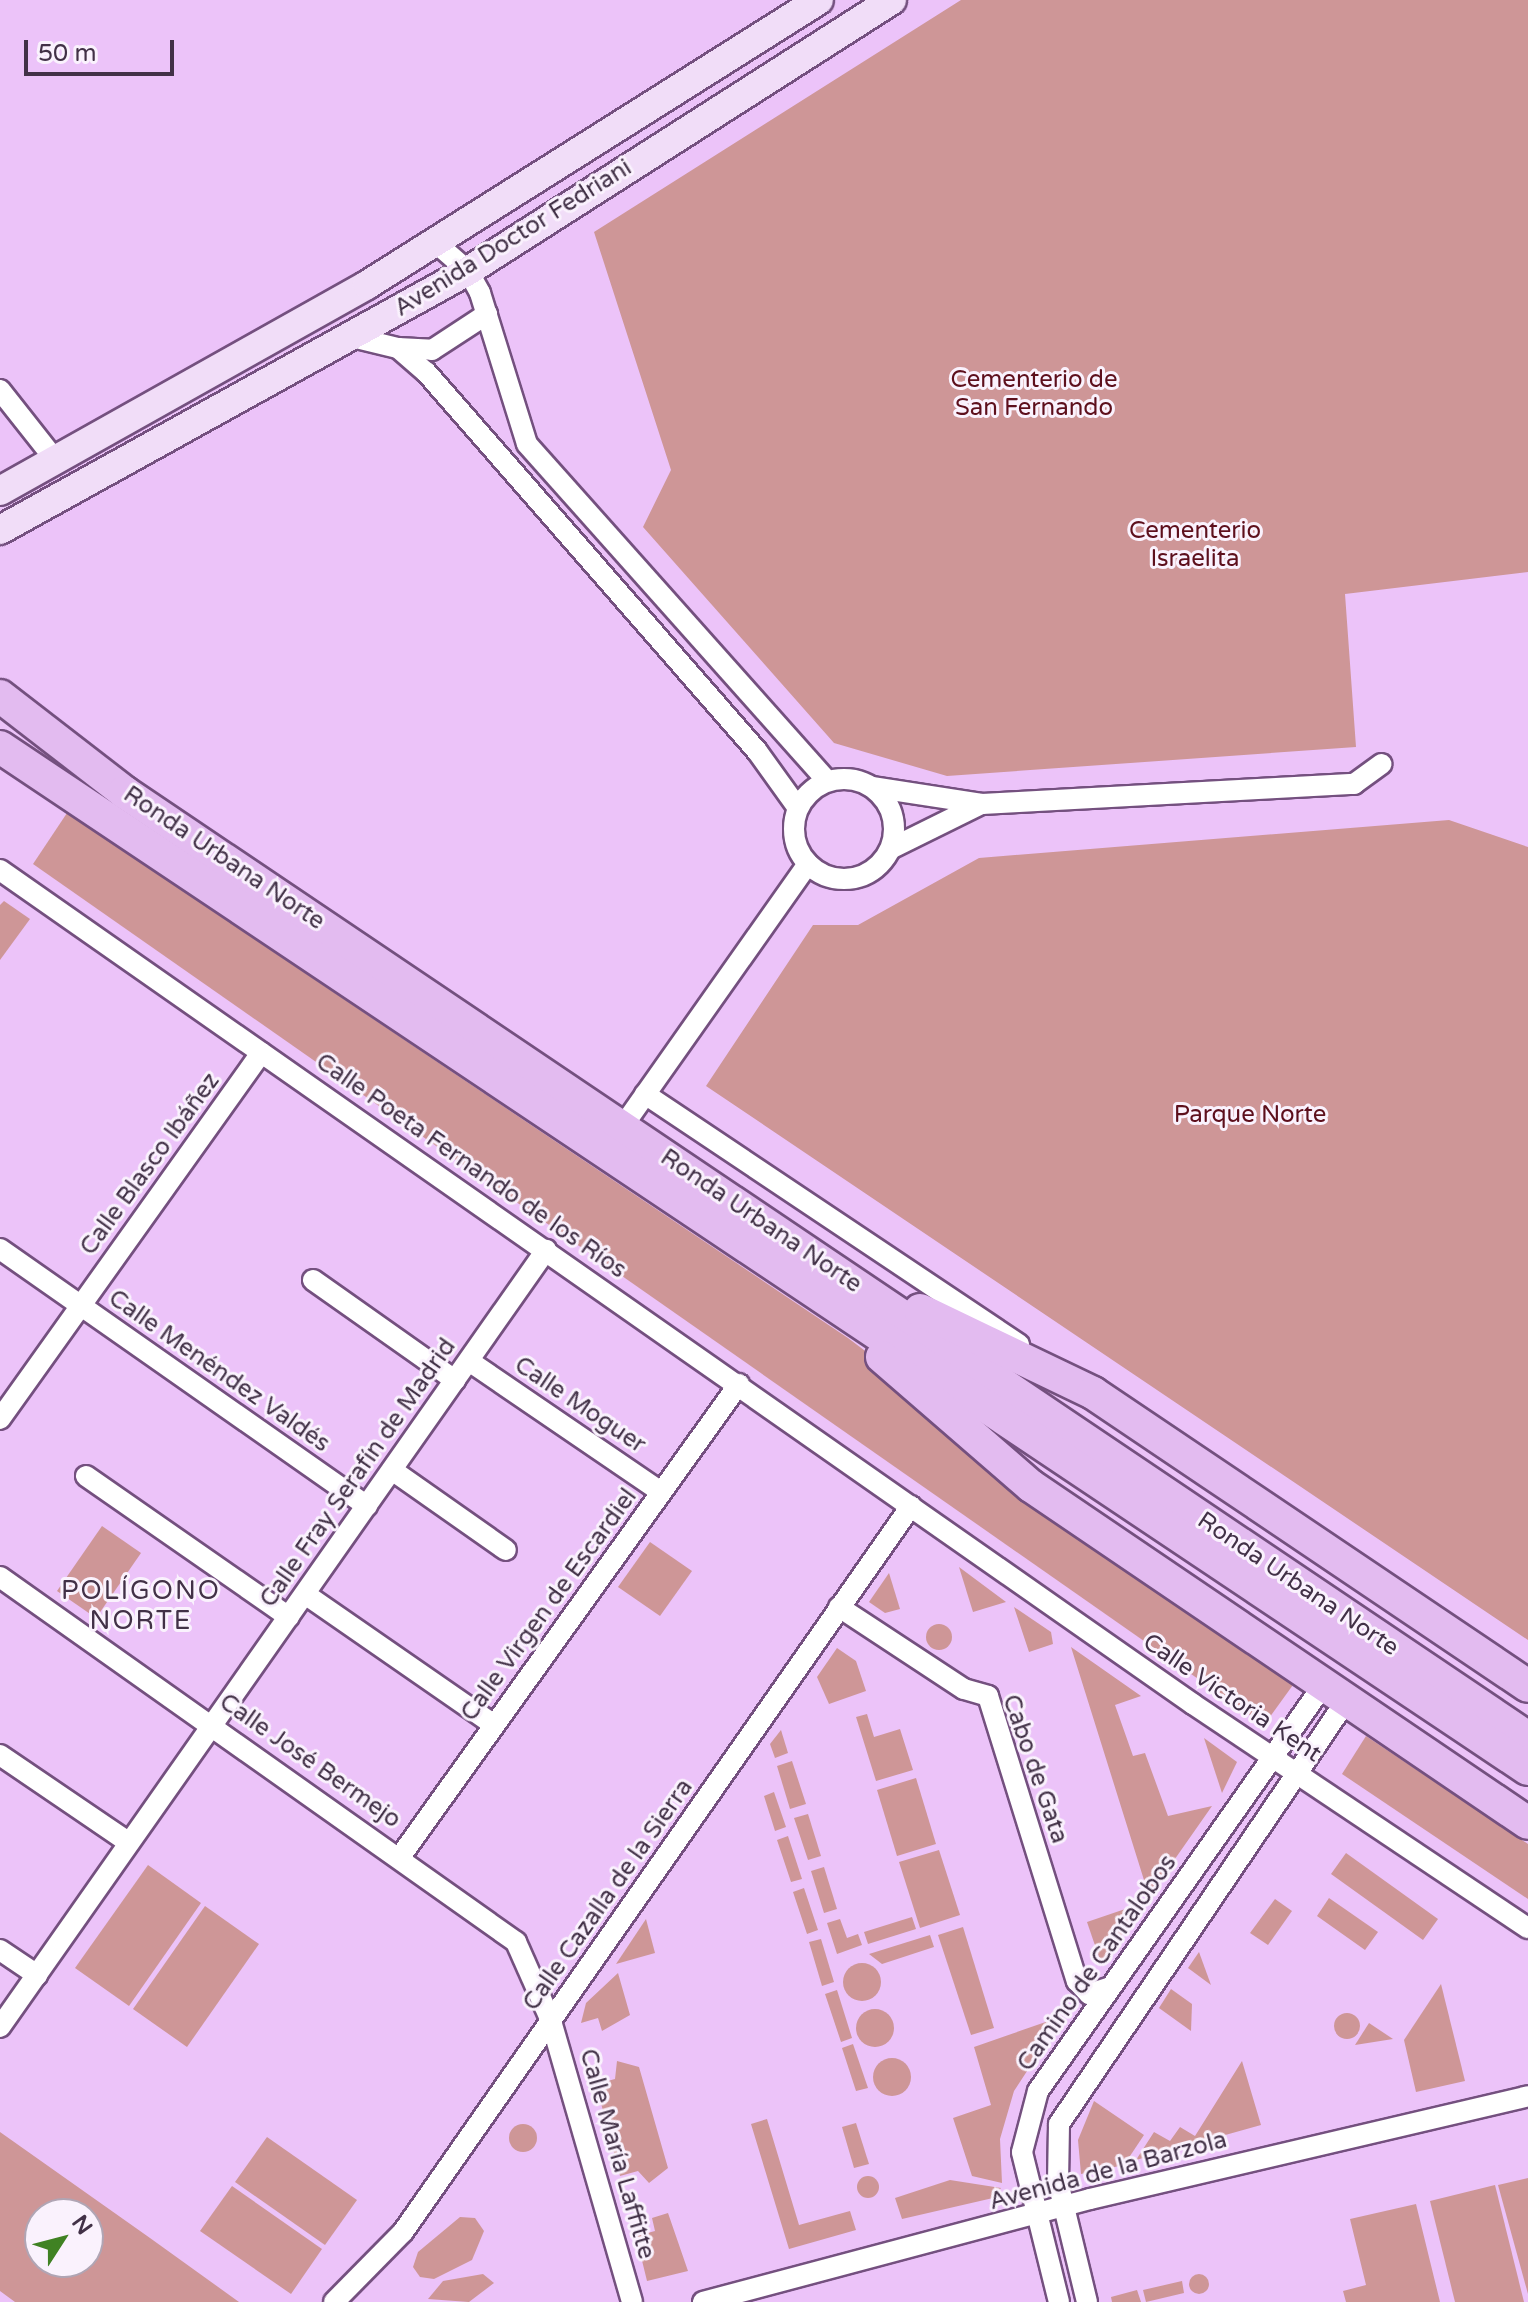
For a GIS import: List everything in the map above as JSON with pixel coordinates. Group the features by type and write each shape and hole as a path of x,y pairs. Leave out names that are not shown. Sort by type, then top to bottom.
{"main road":[{"name":"Avenida Doctor Fedriani","path":"0,491 436,243 819,0"},
{"name":"Avenida Doctor Fedriani","path":"0,530 468,271 892,0"},
{"name":"Ronda Urbana Norte","path":"0,696 124,792 623,1126 810,1273 1528,1769"},
{"name":"Ronda Urbana Norte","path":"0,747 1528,1738"},
{"path":"810,1273 1093,1393 1528,1686"},
{"path":"810,1273 1031,1486 1528,1823"}],"street":[{"path":"436,243 468,271 487,314 527,444 827,781 982,804 1354,784 1382,764"},
{"path":"348,336 398,348 432,350 487,314"},
{"path":"398,348 482,435 757,751 798,808"},
{"path":"0,390 56,461"},
{"path":"482,435 527,444"},
{"path":"827,781 798,808 795,838 808,864 837,879 854,879 892,848 982,804"},
{"path":"872,787 893,814 892,848"},
{"path":"623,1126 808,864"},
{"name":"Calle Poeta Fernando de los Ríos","path":"0,870 911,1506"},
{"name":"Calle Blasco Ibáñez","path":"0,1419 261,1053"},
{"path":"645,1094 1093,1393"},
{"name":"Calle Menéndez Valdés","path":"0,1249 367,1506"},
{"name":"Calle Fray Serafín de Madrid","path":"0,2027 546,1250"},
{"path":"313,1280 455,1380"},
{"name":"Calle Moguer","path":"469,1361 661,1492"},
{"name":"Calle Virgen de Escardiel","path":"400,1857 739,1384"},
{"path":"392,1470 506,1550"},
{"path":"86,1476 289,1617"},
{"name":"Calle Cazalla de la Sierra","path":"334,2302 403,2232 911,1506"},
{"name":"Calle Victoria Kent","path":"911,1506 1272,1759 1528,1928"},
{"name":"Calle José Bermejo","path":"0,1577 214,1725 516,1942 551,2021"},
{"path":"305,1594 494,1725"},
{"name":"Cabo de Gata","path":"839,1607 964,1689 988,1696 1077,1981 1089,1994 1111,1987"},
{"path":"1087,2302 1054,2151 1072,2097 1298,1775 1334,1694"},
{"name":"Camino de Cantalobos","path":"1059,2302 1022,2152 1027,2120 1038,2091 1272,1759 1334,1694"},
{"path":"0,1755 128,1842"},
{"path":"0,1950 37,1975"},
{"name":"Calle María Laffitte","path":"551,2021 632,2302"},
{"name":"Avenida de la Barzola","path":"703,2302 1064,2207 1528,2096"}],"green space":[{"name":"Cementerio de San Fernando","path":"961,0 1528,0 1528,572 1345,594 1356,747 947,776 834,743 643,527 671,470 594,232"},
{"path":"67,813 848,1338 1298,1678 1264,1725 33,864"},
{"name":"Parque Norte","path":"1449,820 1528,847 1528,1640 706,1086 813,925 858,925 979,858"},
{"path":"4,901 30,919 0,960 0,905"},
{"path":"102,1526 141,1553 96,1618 57,1591"},
{"path":"650,1542 692,1571 660,1616 618,1587"},
{"path":"959,1567 1006,1602 973,1612"},
{"path":"889,1573 900,1609 885,1613 869,1602"},
{"path":"1014,1607 1051,1632 1053,1644 1029,1652"},
{"path":"939,1624 948,1628 952,1637 948,1646 939,1650 930,1646 926,1637 930,1628"},
{"path":"1071,1647 1141,1696 1115,1705 1133,1756 1145,1753 1168,1816 1212,1806 1149,1896"},
{"path":"837,1648 856,1661 866,1691 829,1704 817,1677"},
{"path":"867,1714 874,1737 900,1729 913,1770 876,1781 856,1717"},
{"path":"781,1730 788,1753 775,1758 770,1744"},
{"path":"1366,1736 1528,1844 1528,1899 1342,1774"},
{"path":"1204,1738 1237,1762 1222,1793"},
{"path":"792,1761 806,1804 790,1809 777,1766"},
{"path":"916,1778 936,1844 897,1856 877,1790"},
{"path":"774,1792 786,1827 775,1831 764,1796"},
{"path":"808,1814 821,1856 808,1860 794,1818"},
{"path":"788,1836 802,1879 791,1882 777,1840"},
{"path":"939,1850 960,1915 920,1928 899,1862"},
{"path":"1346,1853 1438,1919 1423,1940 1331,1874"},
{"path":"148,1865 201,1903 129,2006 75,1968"},
{"path":"824,1867 837,1909 824,1913 811,1871"},
{"path":"804,1888 818,1930 807,1934 793,1892"},
{"path":"1329,1898 1378,1932 1365,1950 1317,1916"},
{"path":"1275,1899 1292,1911 1268,1945 1250,1933"},
{"path":"205,1906 259,1944 187,2047 133,2009"},
{"path":"1134,1906 1137,1915 1101,1963 1087,1922"},
{"path":"912,1917 916,1929 868,1944 864,1932"},
{"path":"646,1919 655,1953 616,1964"},
{"path":"840,1919 847,1938 858,1934 862,1945 837,1954 827,1923"},
{"path":"963,1927 994,2028 971,2035 938,1935"},
{"path":"930,1935 934,1947 882,1964 869,1954"},
{"path":"821,1939 834,1982 822,1986 809,1942"},
{"path":"1199,1952 1211,1985 1188,1968"},
{"path":"862,1963 876,1968 881,1982 876,1996 862,2001 848,1996 843,1982 848,1968"},
{"path":"618,1973 630,2015 602,2031 598,2018 581,2023 586,2003"},
{"path":"1441,1984 1465,2081 1416,2092 1404,2040"},
{"path":"1171,1989 1192,2004 1191,2031 1159,2008"},
{"path":"837,1990 852,2038 841,2042 825,1994"},
{"path":"875,2009 888,2015 894,2028 888,2041 875,2047 862,2041 856,2028 862,2015"},
{"path":"1347,2013 1356,2017 1360,2026 1356,2035 1347,2039 1338,2035 1334,2026 1338,2017"},
{"path":"1063,2016 1014,2091 1000,2139 1002,2183 972,2176 953,2118 991,2105 974,2047"},
{"path":"1369,2023 1393,2039 1355,2045"},
{"path":"853,2044 868,2088 856,2091 842,2048"},
{"path":"892,2058 906,2063 911,2077 906,2091 892,2096 878,2091 873,2077 878,2063"},
{"path":"617,2061 639,2067 668,2168 649,2183 638,2171 620,2176 596,2084 615,2079"},
{"path":"1242,2061 1261,2125 1136,2160 1154,2132 1170,2141 1180,2127 1195,2136"},
{"path":"1094,2101 1144,2135 1124,2165 1081,2174 1078,2140"},
{"path":"767,2119 799,2225 850,2211 856,2230 789,2249 751,2124"},
{"path":"856,2123 869,2164 854,2168 842,2127"},
{"path":"523,2124 533,2128 537,2138 533,2148 523,2152 513,2148 509,2138 513,2128"},
{"path":"0,2132 93,2198 24,2198 24,2278 104,2278 104,2206 239,2302 15,2302 0,2291"},
{"path":"267,2137 357,2200 325,2245 235,2182"},
{"path":"868,2176 876,2179 879,2187 876,2195 868,2198 860,2195 857,2187 860,2179"},
{"path":"1528,2178 1528,2294 1498,2185"},
{"path":"950,2180 1001,2188 993,2198 902,2219 895,2198"},
{"path":"1495,2185 1524,2302 1455,2302 1430,2201"},
{"path":"232,2186 322,2249 291,2294 200,2231"},
{"path":"1416,2204 1440,2302 1346,2302 1343,2291 1366,2285 1350,2219"},
{"path":"668,2213 688,2271 647,2281 636,2236 655,2231 652,2218"},
{"path":"460,2217 475,2218 484,2231 472,2260 434,2279 420,2277 413,2267 418,2252"},
{"path":"483,2274 494,2283 469,2302 428,2299 443,2281"},
{"path":"1199,2274 1206,2277 1209,2284 1206,2291 1199,2294 1192,2291 1189,2284 1192,2277"},
{"path":"1182,2281 1184,2293 1146,2302 1143,2290"},
{"path":"1137,2290 1141,2302 1112,2302 1111,2297"}],"district":[{"name":"POLÍGONO NORTE","path":"141,1606"}],"park label":[{"name":"Cementerio Israelita","path":"1195,545"}]}
